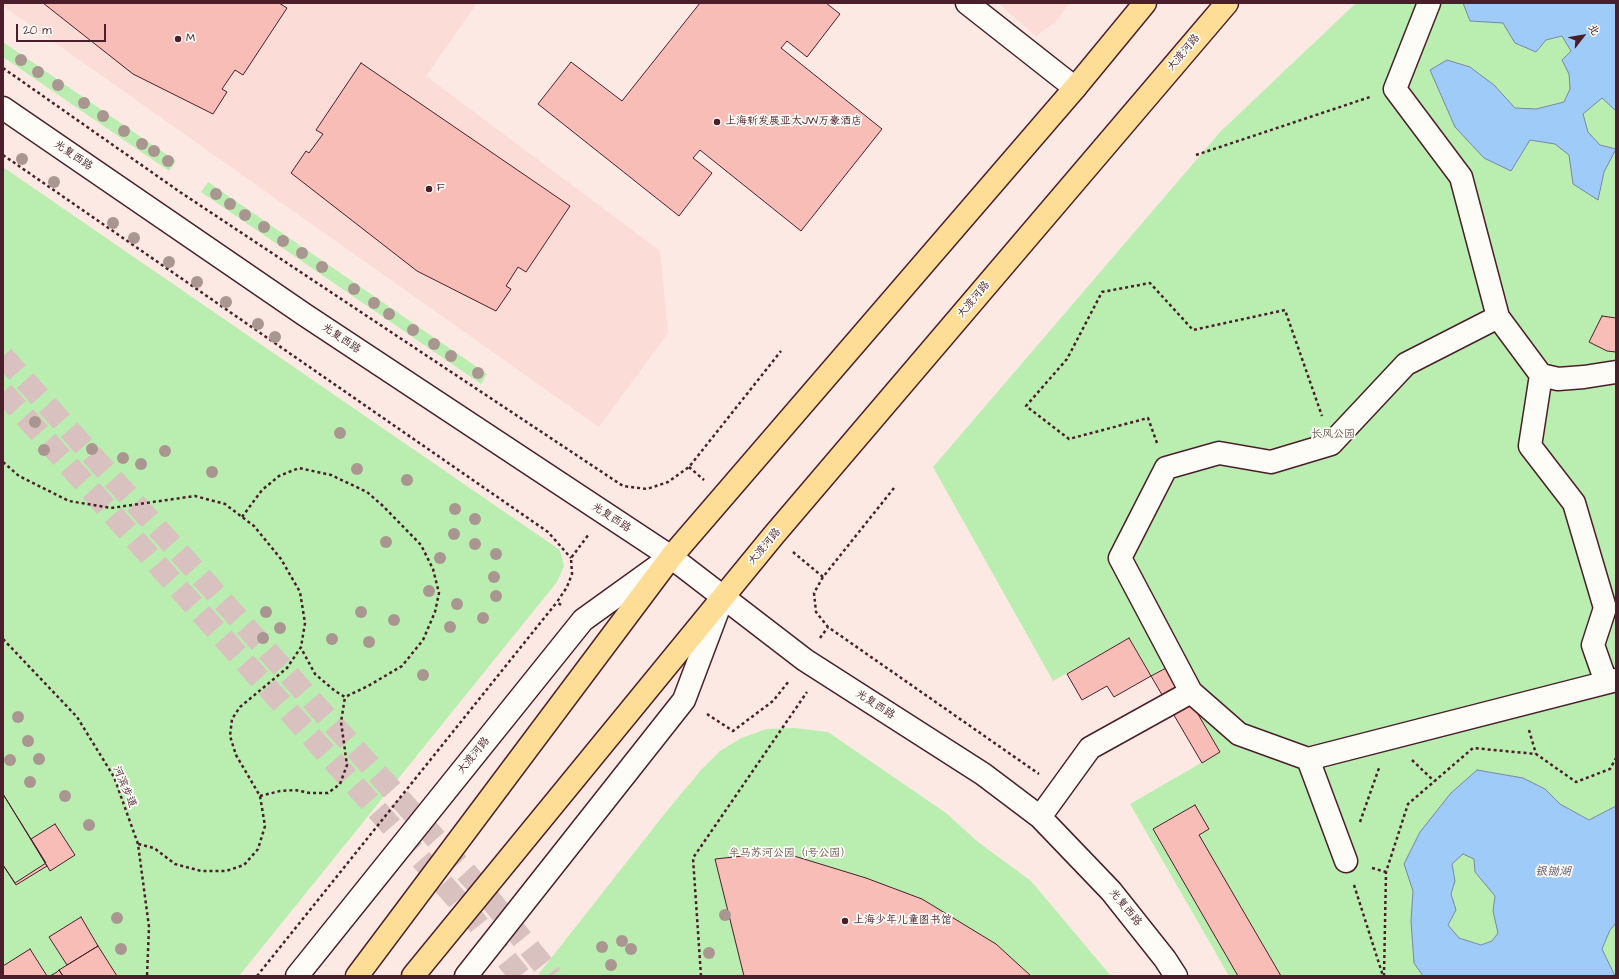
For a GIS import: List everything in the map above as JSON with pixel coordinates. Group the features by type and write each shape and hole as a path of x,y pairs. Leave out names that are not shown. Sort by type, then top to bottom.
{"main road":[{"name":"大渡河路","path":"357,976 671,557 1075,88 1145,3"},
{"name":"大渡河路","path":"413,976 722,598 1227,3"}],"street":[{"path":"968,3 1075,88"},
{"path":"1430,3 1395,89 1461,177 1498,318 1541,375 1558,379 1616,372"},
{"name":"光复西路","path":"3,108 305,315 671,557 722,598 822,670 983,774 1040,817 1111,891 1165,959 1176,976"},
{"path":"1498,318 1406,364 1331,444 1271,462 1219,453 1166,468 1120,558 1191,692 1239,734 1308,759 1611,681 1593,645 1605,608 1574,503 1530,446 1541,375"},
{"name":"大渡河路","path":"297,976 583,620 671,557"},
{"name":"大渡河路","path":"466,976 684,700 722,598"},
{"path":"1040,817 1090,748 1191,692"},
{"path":"1308,759 1346,861"}],"path":[{"path":"3,68 180,192 623,486 647,489 668,482 689,467 781,351"},
{"path":"1196,155 1395,89"},
{"path":"3,155 548,532 571,558"},
{"path":"1166,468 1148,418 1069,439 1026,406 1067,359 1102,292 1150,283 1193,330 1285,310 1331,444"},
{"path":"3,462 19,476 69,501 111,508 195,496 225,504 254,526 281,559 300,592 306,623 301,647 287,668 240,707 232,719 230,736 236,755 260,796 265,826 258,849 244,865 226,871 201,871 175,864 154,848 138,844"},
{"path":"242,517 262,490 279,476 298,468 331,475 367,492 421,545 433,569 439,593 424,640 402,666 368,686 344,697"},
{"path":"894,488 823,577 814,593 816,612 828,627 1061,789"},
{"path":"256,976 557,602"},
{"name":"河滨步道","path":"3,639 77,717 114,777 138,844 149,927 147,976"},
{"path":"301,647 315,674 335,692 344,697"},
{"path":"701,976 693,858 822,670"},
{"path":"260,796 280,791 295,790 328,794 340,784 347,765 341,722 344,697"},
{"path":"1384,976 1386,872 1408,804 1473,748 1536,754 1576,782 1610,769 1616,758"}],"shaded area":[{"path":"3,3 477,3 426,76 660,251 668,333 599,427 3,6"},
{"path":"998,3 1070,3 1055,22 1036,36"}],"green space":[{"name":"长风公园","path":"1356,3 1616,3 1616,976 1229,976 1130,804 1220,752 1169,666 1151,676 1129,638 1053,681 933,467 1221,131"},
{"path":"3,42 176,161 169,171 3,57"},
{"path":"3,167 560,550 564,566 557,582 239,976 3,976"},
{"path":"208,182 487,374 481,384 201,192"},
{"name":"半马苏河公园（1号公园）","path":"795,728 828,732 946,813 978,842 1031,881 1111,976 537,976 666,812 701,770 720,751 741,738 767,729"}],"water":[{"path":"1463,3 1616,3 1616,111 1602,98 1583,114 1588,132 1600,145 1616,149 1604,172 1598,200 1573,184 1569,155 1555,144 1530,140 1511,171 1484,158 1455,127 1430,70 1447,60 1470,67 1494,85 1515,108 1536,109 1564,102 1570,89 1569,74 1562,60 1571,51 1562,36 1546,40 1536,52 1515,43 1503,23 1470,21"},
{"name":"银锄湖","path":"1477,770 1523,778 1545,789 1560,804 1589,820 1616,806 1616,923 1610,930 1602,949 1615,976 1423,976 1414,963 1411,921 1413,891 1404,864 1420,832 1451,793","holes":["1463,854 1474,859 1475,872 1495,896 1493,911 1498,933 1492,941 1481,945 1459,938 1448,925 1456,910 1451,894 1455,881 1452,864"]}],"building":[{"name":"M","path":"43,3 279,3 287,8 243,75 235,70 222,89 227,92 213,114 133,74"},
{"name":"上海新发展亚太JW万豪酒店","path":"700,3 826,3 840,14 807,57 787,41 781,48 882,129 801,231 700,150 693,158 712,173 679,216 538,104 571,62 622,101"},
{"name":"F","path":"361,63 570,206 526,272 518,267 506,286 511,289 496,311 417,271 291,173 306,151 309,153 323,134 316,130"},
{"path":"1602,316 1616,318 1616,352 1607,351 1589,342"},
{"path":"1129,638 1151,676 1114,697 1107,686 1082,700 1067,674"},
{"path":"1170,666 1220,752 1202,763 1151,676"},
{"path":"3,794 46,863 15,883 3,865"},
{"path":"3,794 47,866 16,885 3,865"},
{"path":"1195,805 1209,829 1199,835 1281,976 1238,976 1153,829"},
{"path":"55,824 75,855 50,871 31,839"},
{"name":"上海少年儿童图书馆","path":"781,852 866,878 922,899 996,944 1031,976 744,976 715,859"},
{"path":"81,917 98,946 67,965 49,937"},
{"path":"98,946 117,976 63,976 59,970"},
{"path":"30,949 47,976 3,976 3,966"},
{"path":"59,970 63,976 50,976 57,972"}],"tunnel":[{"path":"3,356 489,898 552,976"},
{"path":"3,392 470,914 520,976"}],"place":[{"name":"M","path":"178,39"},
{"name":"上海新发展亚太JW万豪酒店","path":"717,122"},
{"name":"F","path":"429,189"},
{"name":"上海少年儿童图书馆","path":"845,921"}]}
